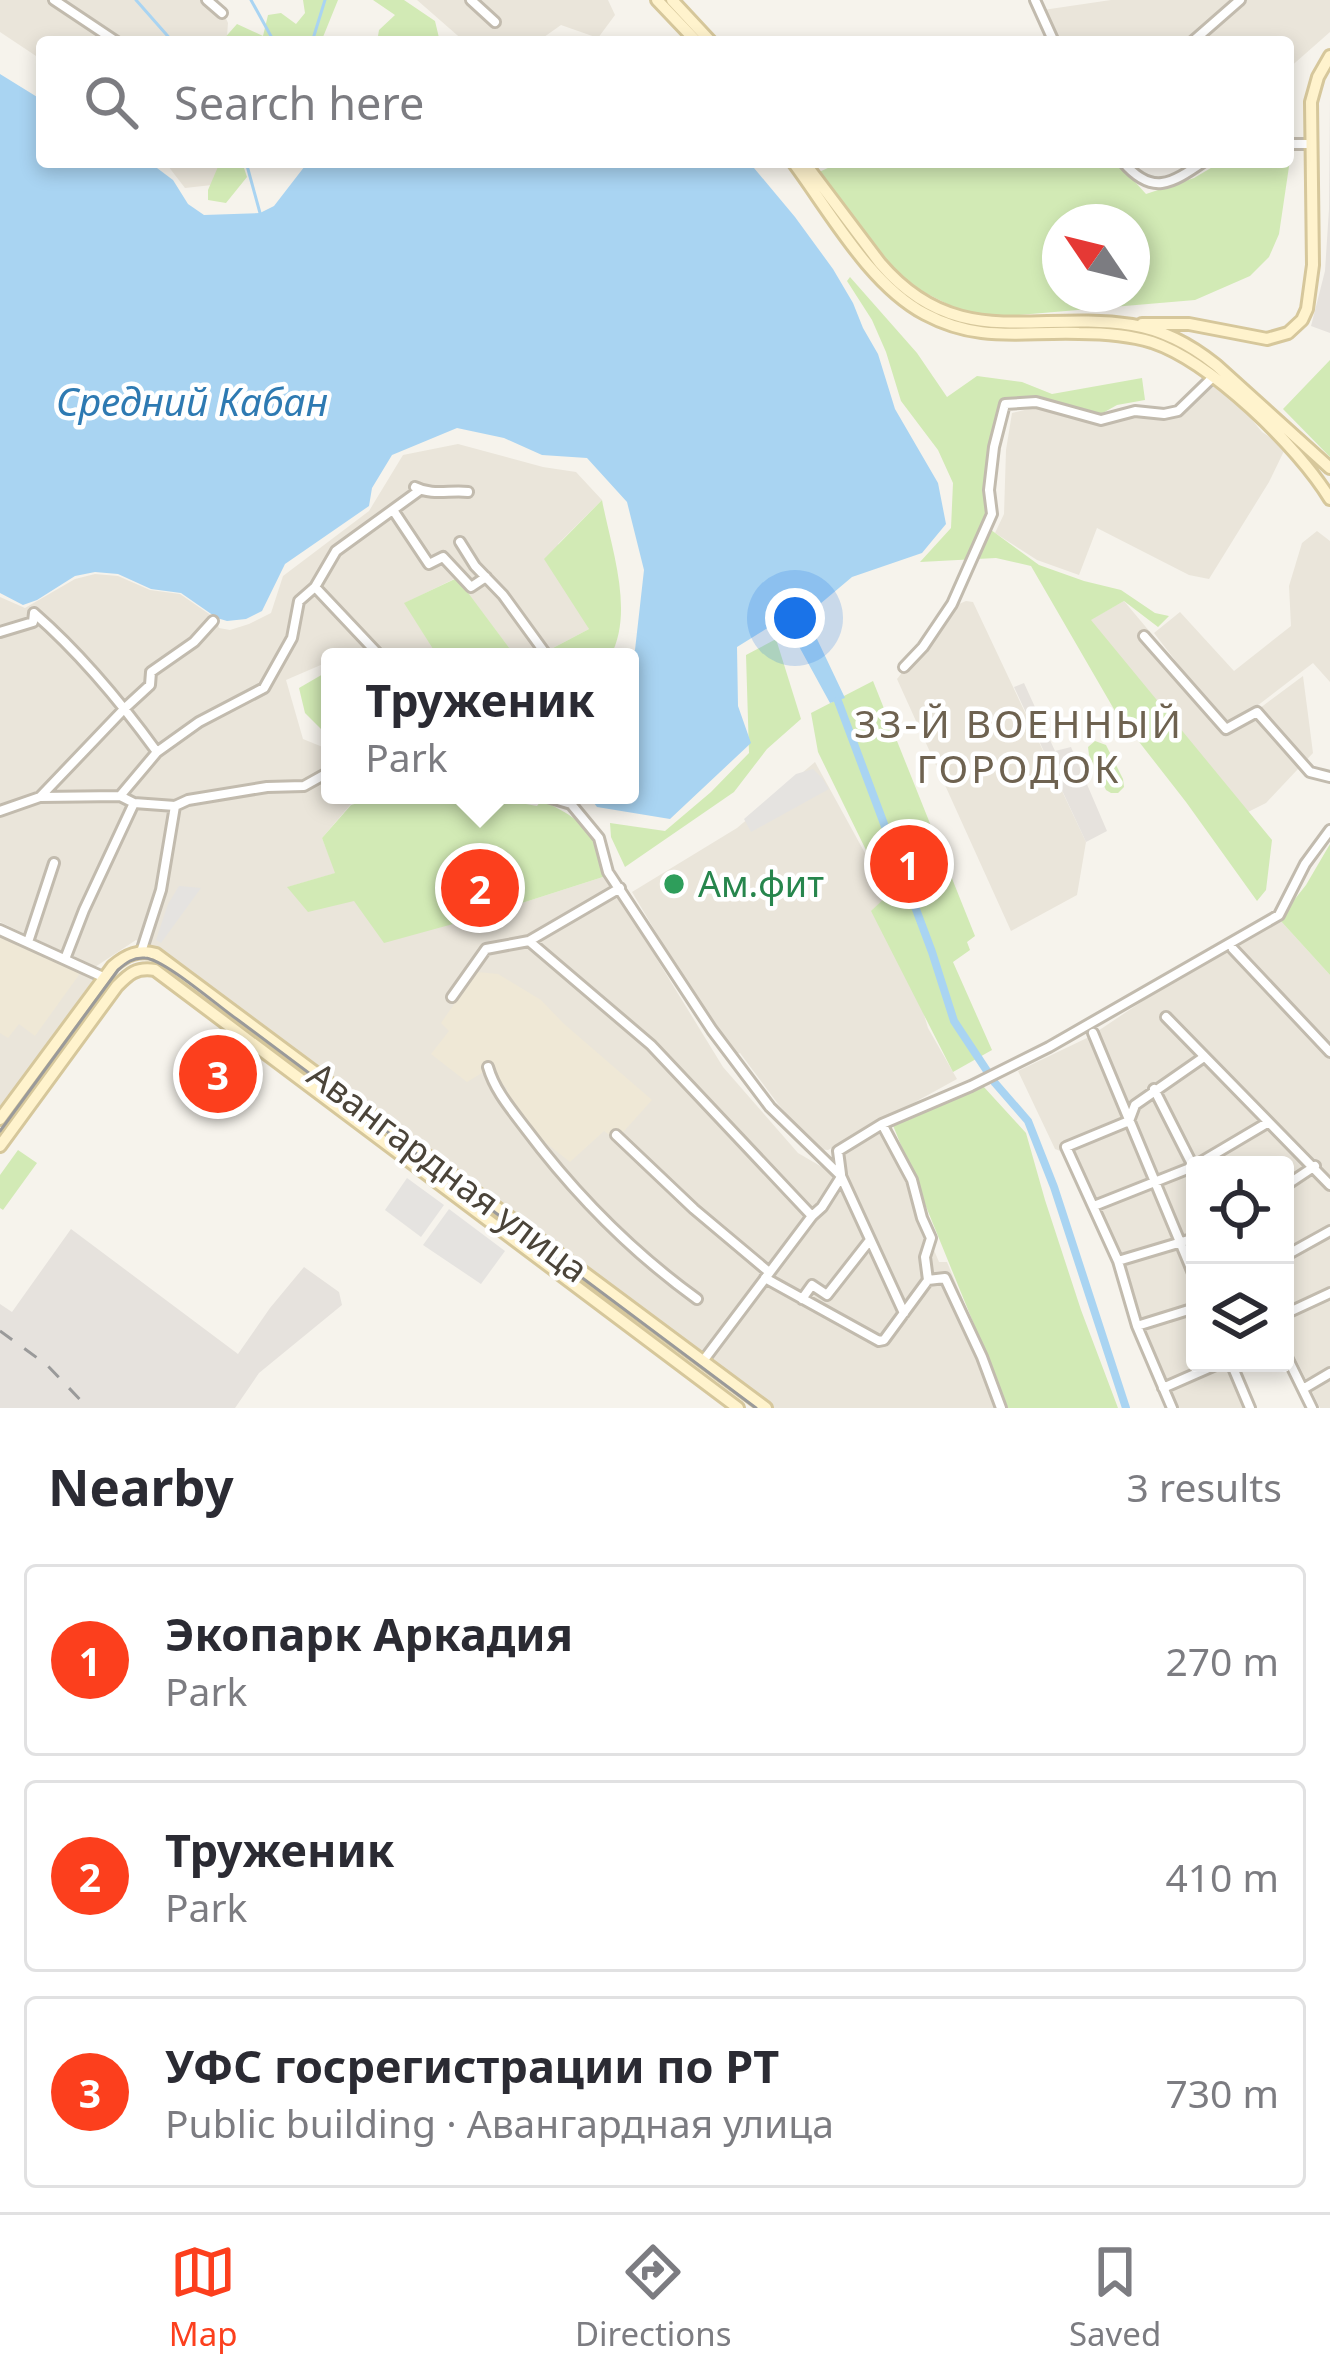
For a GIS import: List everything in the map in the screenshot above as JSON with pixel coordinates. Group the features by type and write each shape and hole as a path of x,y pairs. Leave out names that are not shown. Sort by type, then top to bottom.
{"main road":[{"path":"657,0 691,36"},
{"path":"672,0 705,36"},
{"path":"809,168 894,279 934,307 969,320 1004,324 1163,323 1267,339 1288,333 1306,309 1313,265 1311,101 1330,56"},
{"path":"797,168 879,277 927,316 985,334 1083,333 1147,340 1176,353 1212,377 1290,447 1330,499"},
{"path":"1133,325 1199,352 1330,468"},
{"path":"1197,325 1185,333 1199,352"},
{"path":"0,1119 104,977 123,958 141,952"},
{"name":"Авангардная улица","path":"141,952 156,954 766,1408"},
{"name":"Авангардная улица","path":"0,1146 116,986 142,968 155,970 738,1408"}],"street":[{"path":"54,0 107,36"},
{"path":"207,0 222,13"},
{"path":"471,0 495,22"},
{"path":"1035,0 1051,36"},
{"path":"1199,36 1240,0"},
{"path":"1294,144 1313,144"},
{"path":"1129,168 1142,181 1155,185 1173,181 1194,168"},
{"path":"904,667 952,604 992,514 989,490 994,447 1005,404 1036,402 1101,420 1135,412 1165,414 1178,411 1212,377 1234,381"},
{"path":"120,796 157,752 199,722 264,688 292,638 299,601 315,587 336,551 417,489 468,492"},
{"path":"393,510 429,564 443,557 471,587 486,577"},
{"path":"460,542 541,648"},
{"path":"315,587 373,648"},
{"path":"0,632 33,622 34,613 68,643 157,752"},
{"path":"40,797 150,685 151,672 194,642 213,621"},
{"path":"1144,636 1226,729 1256,712 1310,772 1330,777"},
{"path":"0,811 40,797 120,796 134,803 175,806 267,787 304,787 321,777"},
{"path":"65,959 134,803"},
{"path":"572,804 599,838 608,872 705,1019 767,1103 842,1176"},
{"path":"141,952 161,890 175,806"},
{"path":"904,1312 842,1176 838,1151 882,1124 982,1080 1124,1006 1279,915 1305,864 1330,830"},
{"path":"28,942 54,863"},
{"path":"452,998 486,949 529,941 620,889"},
{"path":"0,930 104,977"},
{"path":"529,941 651,1046 812,1216"},
{"path":"1233,949 1330,1052"},
{"path":"1166,1017 1330,1184"},
{"path":"1093,1033 1189,1264"},
{"path":"1172,1408 1137,1326 1118,1261 1066,1148 1129,1120 1135,1105 1154,1089 1204,1057"},
{"path":"488,1067 494,1086 584,1199 638,1252 697,1299"},
{"path":"1154,1089 1189,1156"},
{"path":"1213,1156 1267,1123"},
{"path":"616,1135 767,1275 879,1341 928,1280 925,1257 931,1238 912,1180 882,1124"},
{"path":"1294,1180 1315,1166"},
{"path":"1094,1206 1186,1171"},
{"path":"703,1361 842,1176"},
{"path":"1294,1251 1330,1231"},
{"path":"802,1299 812,1285 827,1295 870,1240"},
{"path":"1118,1261 1186,1242"},
{"path":"928,1280 945,1278 1001,1408"},
{"path":"1294,1310 1330,1293"},
{"path":"1137,1326 1186,1311"},
{"path":"1294,1371 1312,1408"},
{"path":"1162,1388 1199,1372"},
{"path":"1235,1372 1250,1408"},
{"path":"1303,1389 1330,1373"}],"shaded area":[{"path":"0,0 218,0 228,23 227,36 36,36 36,56 0,32"},
{"path":"417,0 608,0 615,15 599,36 561,25 545,36 458,36"},
{"path":"1111,0 1330,0 1330,32 1294,64 1294,36 1055,36 1043,10"},
{"path":"1330,97 1330,333 1311,326 1325,271"},
{"path":"170,168 223,168 212,185 185,188"},
{"path":"1213,387 1224,391 1284,451 1209,579 1189,575 1097,528 1079,575 1037,560 995,533 1004,514 1012,413 1033,408 1054,411 1099,426 1129,414 1163,416"},
{"path":"458,444 576,472 602,500 558,544 589,629 553,648 509,648 456,578 405,603 432,648 321,648 321,665 286,680 303,739 321,746 321,804 351,804 322,838 336,873 288,887 354,901 482,916 606,876 723,1067 798,1153 822,1167 883,1129 939,1262 947,1262 1008,1408 771,1408 165,956 136,940 95,967 0,922 0,597 25,608 75,579 118,576 150,590 180,594 215,618 219,628 249,624 271,613 283,576 369,511 403,455"},
{"path":"1317,531 1330,541 1330,682 1313,663 1257,706 1225,722 1228,725 1260,708 1303,676 1313,753 1266,803 1248,812 1090,620 1124,601 1192,682 1154,633 1180,612 1234,671 1291,626 1289,586 1302,543"},
{"path":"973,602 1086,842 1077,895 1011,931 897,679 954,606"},
{"path":"1024,683 1055,751 1071,747 1107,831 1086,842 1014,687"},
{"path":"815,762 888,895 928,1028 957,1079 828,1150 817,1149 740,1053 735,1054 632,892 737,828"},
{"path":"813,769 829,789 751,832 744,819 796,774"},
{"path":"179,886 201,888 161,943 156,940"},
{"path":"1279,919 1330,975 1330,1408 1320,1408 1294,1355 1294,1156 1186,1156 1186,1372 1235,1372 1249,1408 1179,1408 1068,1154 1055,1149 1018,1071 1089,1037"},
{"path":"0,933 91,975 92,981 0,1110"},
{"path":"0,937 81,972 35,1036 19,1024 8,1038 0,1033"},
{"path":"477,972 498,974 541,1000 652,1100 616,1140 604,1131 570,1162 504,1096 507,1089 490,1068 467,1082 431,1054 449,1031 441,1023"},
{"path":"407,1178 444,1205 421,1237 385,1210"},
{"path":"449,1209 505,1251 481,1284 423,1245"},
{"path":"71,1229 238,1354 304,1267 339,1292 342,1305 259,1373 235,1408 0,1408 0,1304 12,1312"}],"green space":[{"path":"303,0 338,0 323,36 263,36 268,15 281,13 296,24 305,13"},
{"path":"373,0 404,0 435,21 439,36 378,36 395,15"},
{"path":"237,24 263,36 226,36"},
{"path":"217,168 244,168 247,177 226,203 208,200"},
{"path":"828,168 1122,168 1146,194 1211,168 1289,168 1279,234 1269,257 1250,276 1195,300 1150,304 1150,204 1042,204 1042,312 1055,312 997,317 959,310 902,281 819,172"},
{"path":"850,277 917,353 947,397 977,376 1022,382 1052,394 1142,378 1145,400 1117,405 1101,414 1021,399 999,412 986,463 995,513 987,527 1039,565 1121,590 1155,613 1169,616 1158,627 1124,601 1091,620 1272,840 1266,890 1257,901 1115,711 1031,566 996,558 920,562 951,528 953,483 938,450 901,401 886,352 847,281"},
{"path":"1330,360 1330,457 1283,409"},
{"path":"602,500 621,600 614,648 553,648 589,629 544,559"},
{"path":"457,578 509,648 432,648 404,603"},
{"path":"776,639 801,719 767,749 734,792 625,867 610,823 665,831 749,753 746,655"},
{"path":"321,675 321,729 305,713 299,688"},
{"path":"873,681 975,936 967,942 970,950 953,962 992,1050 953,1072 871,911 888,895 818,752 811,713"},
{"path":"1095,741 1106,745 1123,779 1124,787 1118,793 1106,790 1089,755 1088,747"},
{"path":"549,804 586,829 606,876 384,943 354,901 308,912 287,887 335,873 322,838 351,805"},
{"path":"1330,844 1330,975 1279,919"},
{"path":"983,1086 1026,1133 1081,1310 1118,1408 1008,1408 892,1123"},
{"path":"18,1150 37,1163 3,1210 0,1175"}],"water":[{"name":"Средний Кабан","path":"0,74 36,96 36,168 157,168 204,215 260,213 274,206 303,168 754,168 795,217 853,303 878,354 895,409 938,483 946,524 922,553 852,577 808,620 845,698 830,703 790,630 769,627 737,647 738,706 751,743 670,819 595,804 639,804 639,648 635,648 644,570 627,502 587,458 542,455 504,438 457,428 392,455 372,488 369,506 285,564 262,611 246,619 217,618 181,593 151,589 118,574 75,576 23,605 0,593"}],"waterway":[{"path":"136,0 168,36"},
{"path":"251,0 271,36"},
{"path":"314,36 325,0"},
{"path":"248,168 260,213"},
{"path":"838,701 954,1021 995,1083 1028,1121 1126,1408"}],"tram line":[{"path":"0,1131 118,970 137,958 154,960 756,1408"}],"railway":[{"path":"0,1331 47,1365 88,1408"}],"place":[{"name":"Экопарк Аркадия","path":"909,864"},
{"name":"Ам.фит","path":"674,884"},
{"name":"Труженик","path":"480,888"},
{"name":"УФС госрегистрации по РТ","path":"218,1074"}],"district":[{"name":"33-Й ВОЕННЫЙ ГОРОДОК","path":"1019,746"}]}
